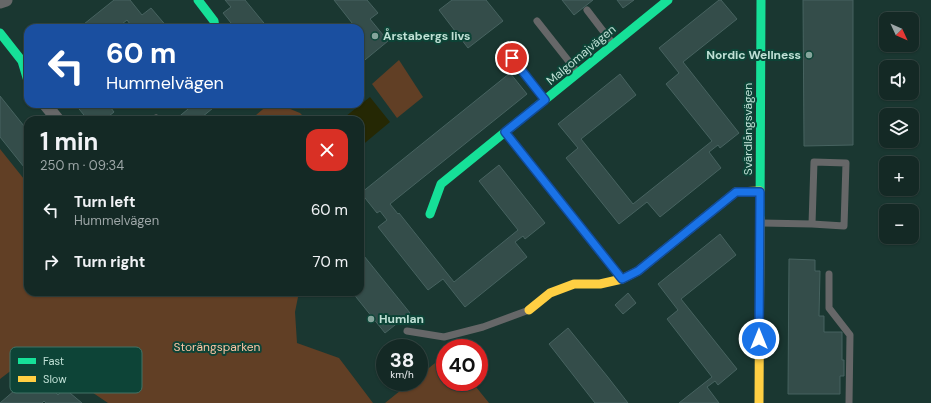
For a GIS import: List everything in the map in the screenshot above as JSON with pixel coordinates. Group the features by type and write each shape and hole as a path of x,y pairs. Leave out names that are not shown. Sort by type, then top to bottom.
{"street":[{"path":"0,2 6,0"},
{"path":"198,0 214,21 214,24"},
{"name":"Malgomajvägen","path":"430,214 441,184 668,0"},
{"name":"Svärdlångsvägen","path":"759,403 761,0"},
{"path":"0,33 22,61 24,68"},
{"path":"48,108 55,116"},
{"path":"529,310 550,293 574,284 600,284 622,279 638,271 736,192 760,192"}],"lane":[{"path":"587,10 614,44"},
{"path":"537,20 578,73"},
{"path":"503,47 545,100"},
{"path":"505,132 622,279"},
{"path":"760,223 844,226 846,163 814,162 812,224"},
{"path":"828,274 829,308 850,335 849,403"},
{"path":"407,331 444,337 483,327 529,310"}],"green space":[{"path":"399,60 423,97 397,118 372,84"},
{"path":"264,108 288,108 300,113 303,116 255,116"},
{"name":"Storängsparken","path":"0,149 24,179 24,296 298,296 295,312 297,343 339,358 373,403 108,403 93,393 142,393 142,347 10,347 10,371 0,379"},
{"path":"436,362 436,391 479,391 489,403 385,403 400,391 428,391 428,369"}],"shaded area":[{"path":"370,97 390,122 364,144 364,116 346,116 356,108 364,108 364,102"}],"building":[{"path":"114,0 130,0 142,15 151,8 165,24 130,24 127,20 122,24 84,24"},
{"path":"225,0 245,0 265,24 232,24 223,13 231,7"},
{"path":"334,0 367,0 378,13 370,19 388,41 364,61 364,24 353,24"},
{"path":"452,0 486,0 503,21 468,48 439,10"},
{"path":"562,0 593,0 574,15"},
{"path":"617,0 634,0 623,8"},
{"path":"719,0 721,0 737,19 683,62 739,133 720,148 718,145 709,152 721,168 660,217 647,202 619,224 566,158 578,148 558,124 620,74 636,95 581,139 633,204 712,141 666,84 679,73 659,48"},
{"path":"803,0 853,0 853,145 804,146"},
{"path":"510,73 527,94 390,204 398,214 399,213 454,282 518,230 479,181 499,165 545,223 525,239 523,236 515,242 527,257 465,307 443,279 428,290 378,227 387,220 380,211 377,213 364,197 364,191"},
{"path":"0,96 24,126 24,167 0,137"},
{"path":"78,108 111,108 114,112 109,116 85,116"},
{"path":"189,108 213,108 203,116 180,116"},
{"path":"720,234 736,255 681,299 737,369 718,385 715,381 707,387 719,403 679,403 712,377 667,319 678,310 658,284"},
{"path":"364,256 410,313 385,333 355,296 364,296"},
{"path":"789,259 815,260 815,271 820,271 819,316 824,316 824,332 842,332 842,360 844,360 844,376 840,376 840,394 788,394"},
{"path":"628,293 636,303 623,314 615,305"},
{"path":"568,328 628,403 595,403 549,344"},
{"path":"12,393 56,393 58,395 60,393 70,393 82,403 46,403 44,401 42,403 0,403"}],"traffic: fast":[{"path":"198,0 214,21 214,24"},
{"path":"430,214 441,184 668,0"},
{"path":"760,218 761,0"},
{"path":"0,33 22,61 24,68"}],"traffic: slow":[{"path":"529,310 550,293 574,284 600,284 622,279 638,271 736,192 760,191"},
{"path":"759,403 760,218"}],"place":[{"name":"Årstabergs livs","path":"375,36"},
{"name":"Nordic Wellness","path":"809,55"},
{"name":"Humlan","path":"371,319"}],"route":[{"path":"512,58 545,100 505,132 622,279 638,271 736,192 760,192 759,339"}]}
